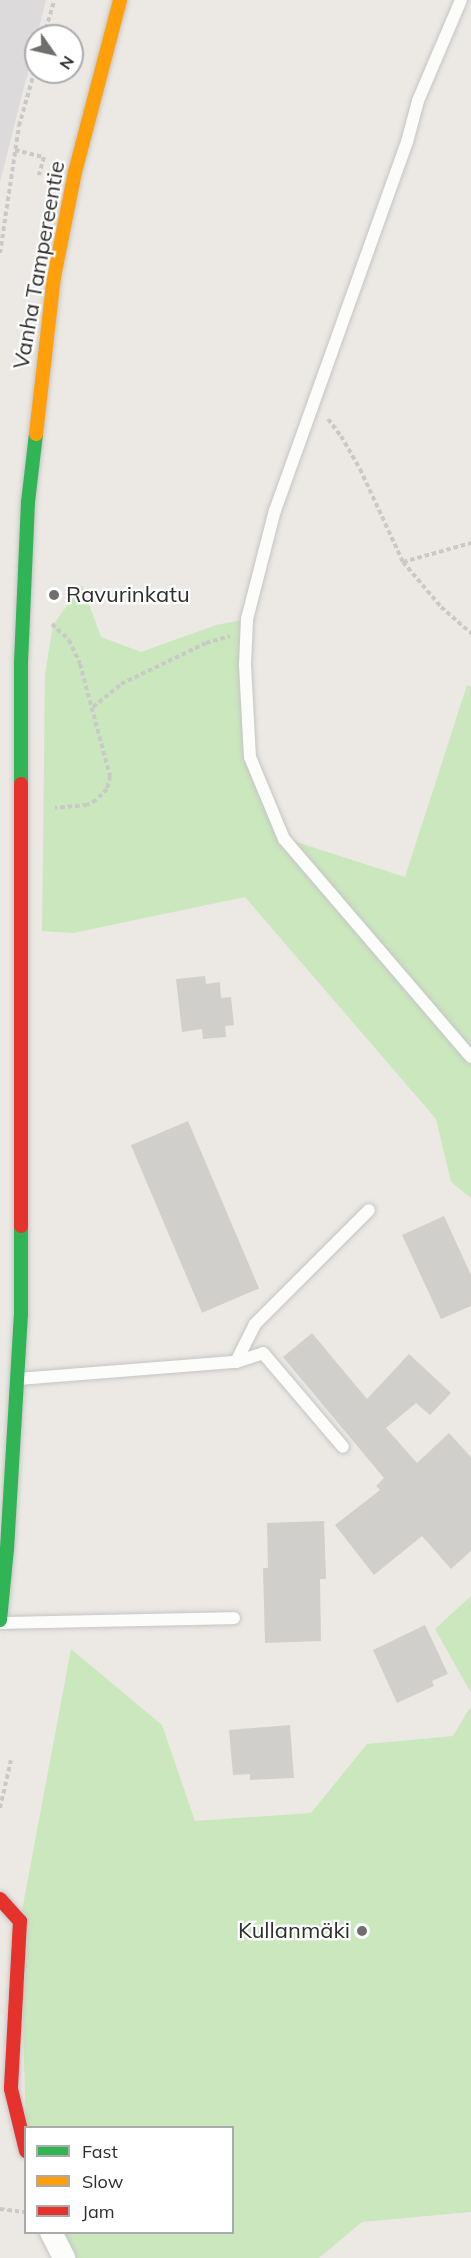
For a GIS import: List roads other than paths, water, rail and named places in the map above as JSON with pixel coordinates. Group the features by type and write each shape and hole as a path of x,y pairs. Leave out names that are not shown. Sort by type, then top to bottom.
{"main road":[{"name":"Vanha Tampereentie","path":"0,1621 7,1549 21,1314 10,929 10,663 23,607 28,502 54,277 75,172 120,0"},
{"path":"0,1899 20,1921 11,2090 24,2143"}],"street":[{"path":"52,2234 64,2258"}],"lane":[{"path":"461,0 418,101 407,142 276,510 247,619 245,664 250,757 284,838 471,1057"},
{"path":"236,1362 255,1324 369,1210"},
{"path":"17,1379 236,1362 263,1353 343,1447"},
{"path":"0,1621 234,1618"}],"place":[{"name":"Ravurinkatu","path":"54,595"},
{"name":"Kullanmäki","path":"362,1931"}]}
